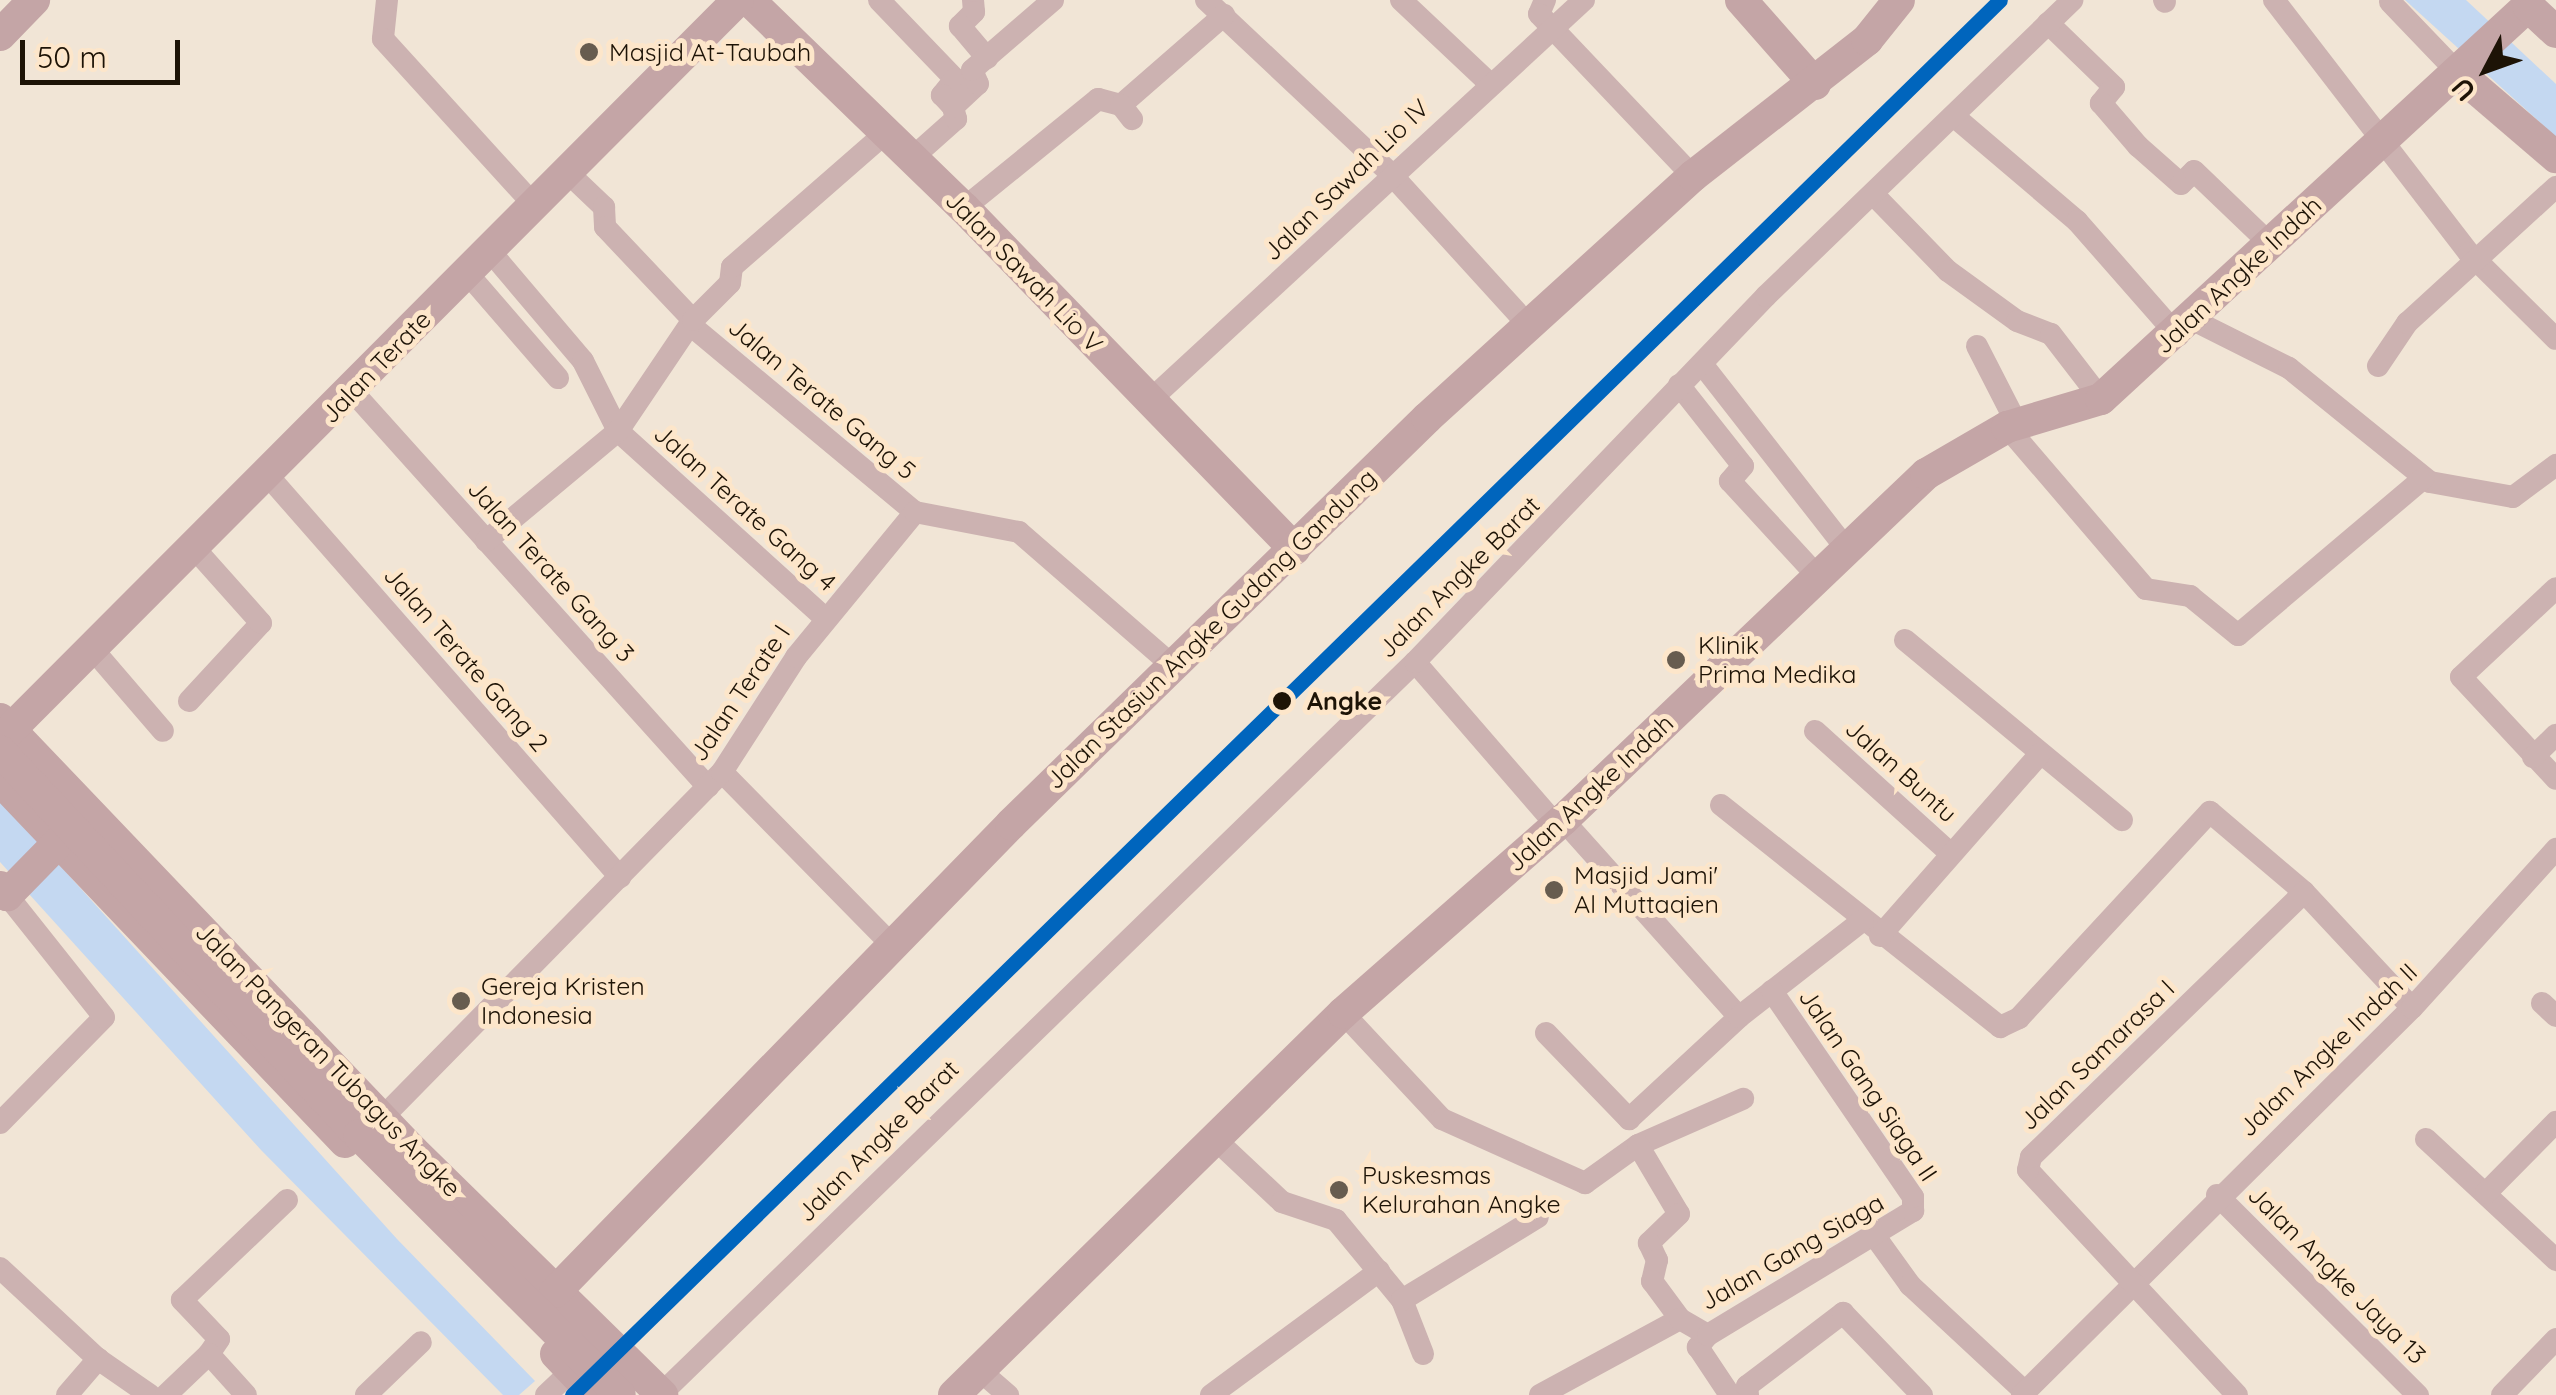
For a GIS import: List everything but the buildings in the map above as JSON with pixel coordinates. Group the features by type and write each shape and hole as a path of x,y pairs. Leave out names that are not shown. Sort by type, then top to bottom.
{"street":[{"path":"0,35 34,0"},
{"path":"387,0 382,39 533,204"},
{"name":"Jalan Terate","path":"3,734 95,652 270,478 565,170 738,0"},
{"name":"Jalan Sawah Lio V","path":"748,0 964,208 1294,549"},
{"path":"880,0 955,79 942,95 953,107 956,119 912,158"},
{"path":"973,0 974,12 960,26 987,58"},
{"path":"953,107 978,84 972,70 1053,0"},
{"path":"1401,0 1488,82"},
{"path":"1546,0 1538,11 1693,176"},
{"name":"Jalan Sawah Lio IV","path":"1148,402 1488,82 1584,0"},
{"path":"1741,0 1815,84"},
{"name":"Jalan Stasiun Angke Gudang Gandung","path":"555,1292 1172,666 1528,326 1693,176 1815,84 1899,0"},
{"name":"Jalan Angke Barat","path":"660,1395 1415,662 1679,385 1872,194 1956,118 2072,0"},
{"path":"2274,0 2478,262 2556,339"},
{"path":"2390,2 2556,158"},
{"path":"964,208 1098,99 1126,112 1215,7 1390,173 1528,326"},
{"path":"2522,7 2556,32"},
{"name":"Jalan Angke Indah","path":"954,1395 1343,1013 1560,823 1820,580 1926,474 2012,426 2101,398 2185,328 2380,141 2464,69 2522,7"},
{"path":"2048,23 2114,87 2101,103 2138,146 2181,184 2194,171 2270,244"},
{"path":"1956,118 2077,221 2185,328 2290,368 2424,478 2514,497 2533,487 2556,465"},
{"path":"486,540 618,432 694,324 730,283 734,265 887,132"},
{"name":"Jalan Terate Gang 5","path":"565,170 604,207 605,227 694,324 914,512"},
{"path":"2378,366 2406,323 2478,262 2556,187"},
{"path":"1872,194 1948,270 2017,321 2047,330 2101,398"},
{"path":"478,262 558,378"},
{"name":"Jalan Terate Gang 4","path":"478,262 583,361 618,432 825,618"},
{"path":"1977,346 2012,426 2146,589 2190,596 2238,636 2424,478"},
{"path":"1702,364 1848,551"},
{"path":"1679,385 1744,466 1730,481 1820,580"},
{"name":"Jalan Terate Gang 3","path":"353,392 486,540 715,780 894,947"},
{"name":"Jalan Terate Gang 2","path":"270,478 620,877"},
{"path":"914,512 1019,532 1138,628 1172,666"},
{"name":"Jalan Terate I","path":"383,1117 715,780 825,618 914,512"},
{"path":"190,701 261,623 195,549"},
{"path":"2556,588 2460,676 2556,779"},
{"path":"1904,640 2122,820"},
{"path":"95,652 163,731"},
{"path":"1415,662 1739,1017"},
{"name":"Jalan Buntu","path":"1815,731 1949,852"},
{"name":"Jalan Pangeran Tubagus Angke","path":"3,734 660,1395"},
{"name":"Jalan Pangeran Tubagus Angke","path":"3,734 359,1135 620,1395"},
{"path":"2532,757 2556,735"},
{"name":"Jalan Buntu","path":"1636,1132 1739,1017 1772,991 1872,928 2040,754"},
{"name":"Jalan Pangeran Tubagus Angke","path":"0,780 56,845 557,1376 596,1395"},
{"path":"1722,805 2000,1027 2019,1018 2202,815 2224,817 2304,892 2412,1008"},
{"path":"0,1123 104,1018 4,897 56,845"},
{"name":"Jalan Angke Indah II","path":"2130,1284 2216,1195 2412,1008 2556,849"},
{"name":"Jalan Samarasa I","path":"2130,1284 2032,1182 2030,1158 2304,892"},
{"name":"Jalan Gang Siaga II","path":"1772,991 1913,1197 1912,1211"},
{"path":"1343,1013 1442,1119 1478,1139 1586,1183 1636,1132 1742,1099"},
{"path":"1546,1033 1636,1132 1680,1214 1649,1243 1657,1260 1652,1281 1680,1319"},
{"path":"2486,1192 2556,1122"},
{"path":"2426,1139 2556,1260"},
{"path":"1216,1140 1282,1202 1336,1220 1402,1300 1423,1354"},
{"name":"Jalan Angke Jaya 13","path":"2216,1195 2418,1395"},
{"path":"166,1395 219,1339 182,1300 287,1200"},
{"name":"Jalan Gang Siaga","path":"1540,1395 1680,1319 1708,1335 1912,1211"},
{"path":"1402,1300 1538,1217"},
{"path":"1874,1235 1910,1286 2023,1393 2130,1284 2238,1395"},
{"path":"0,1268 98,1359 150,1395"},
{"path":"1211,1395 1379,1271"},
{"path":"1748,1395 1747,1386 1843,1313 1922,1395"},
{"path":"557,1376 573,1340 593,1328"},
{"path":"1708,1335 1698,1347 1730,1395"},
{"path":"2502,1395 2556,1339"},
{"path":"366,1395 422,1342"},
{"path":"208,1354 246,1395"},
{"path":"68,1395 98,1359"},
{"path":"978,1368 1008,1395"}],"water":[{"path":"2405,0 2466,0 2556,84 2556,137"},
{"path":"0,799 397,1239 535,1381 519,1395 503,1395 261,1150 0,862"}],"transit line":[{"path":"572,1395 2000,0"}],"place":[{"name":"Masjid At-Taubah","path":"589,52"},
{"name":"Klinik Prima Medika","path":"1676,660"},
{"name":"Angke","path":"1282,701"},
{"name":"Masjid Jami' Al Muttaqien","path":"1554,890"},
{"name":"Gereja Kristen Indonesia","path":"461,1001"},
{"name":"Puskesmas Kelurahan Angke","path":"1339,1190"}]}
